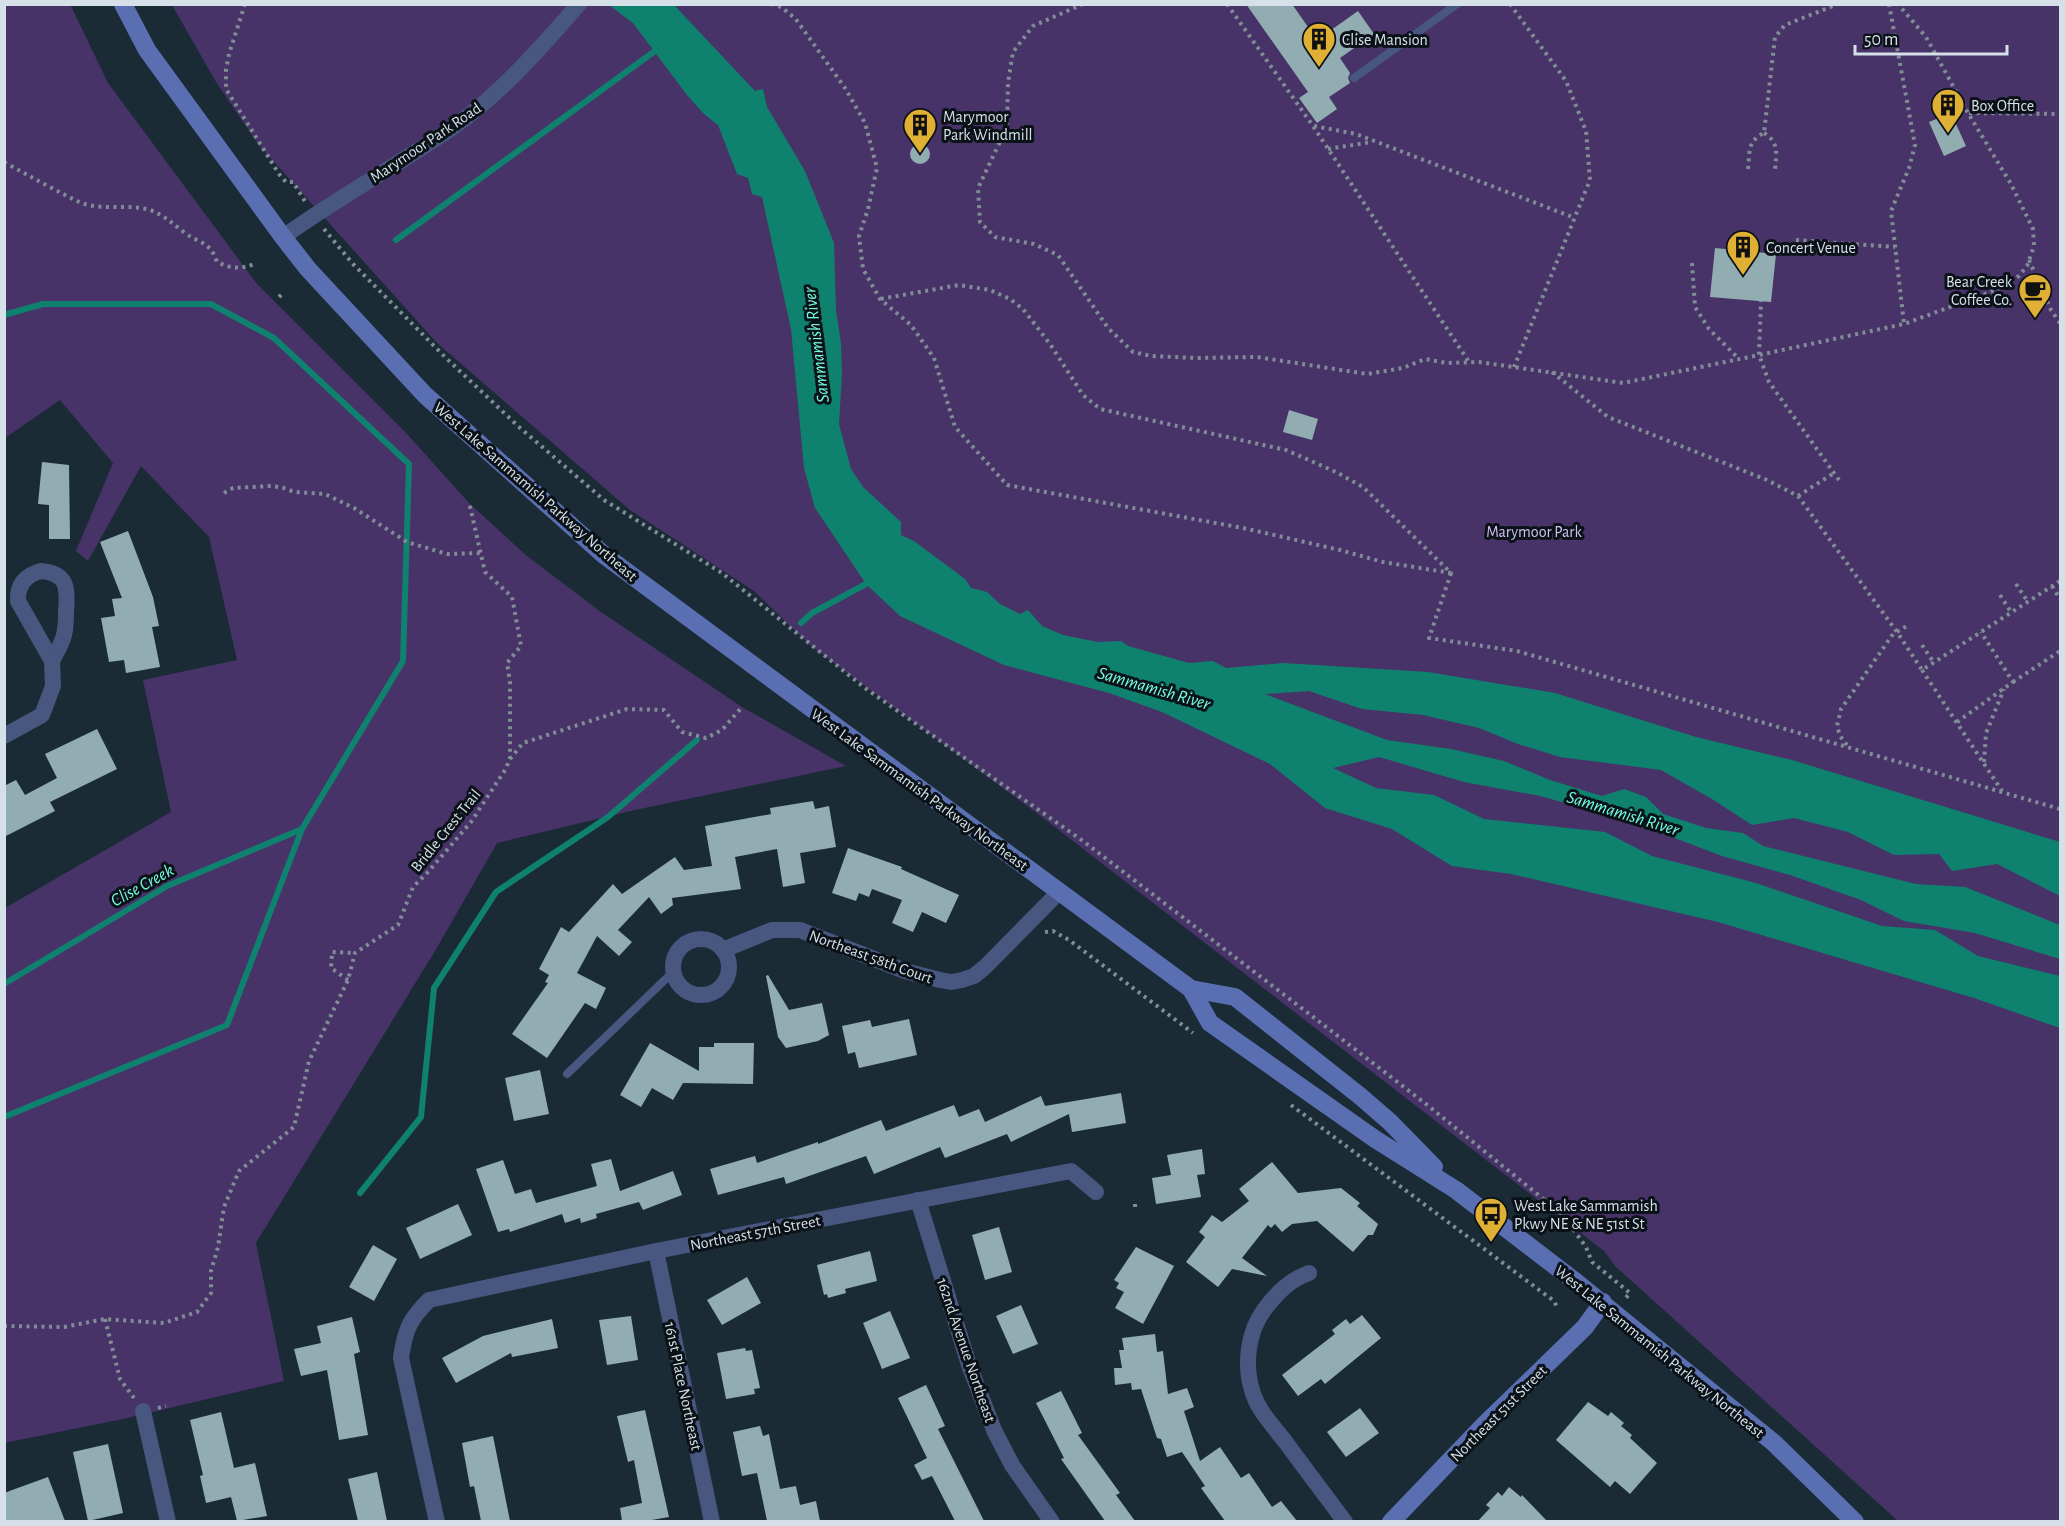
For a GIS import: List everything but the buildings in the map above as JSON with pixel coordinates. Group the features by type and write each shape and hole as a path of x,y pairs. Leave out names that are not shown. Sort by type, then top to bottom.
{"main road":[{"name":"West Lake Sammamish Parkway Northeast","path":"123,4 147,50 308,269 425,395 604,555 1191,989 1210,1023 1367,1133 1456,1190 1603,1302 1774,1443 1855,1521"},
{"name":"West Lake Sammamish Parkway Northeast","path":"1191,989 1234,997 1375,1109 1456,1190"},
{"name":"Northeast 51st Street","path":"1391,1521 1585,1327 1603,1302"}],"street":[{"name":"Marymoor Park Road","path":"283,237 337,199 458,123 486,102 579,4"},
{"path":"4,736 42,715 53,686 52,661 64,635 68,596 63,581 57,575 41,571 25,578 17,593 18,601 52,661"},
{"name":"Northeast 58th Court","path":"723,950 772,930 800,930 905,971 951,982 974,976 985,967 1059,892"},
{"path":"697,939 714,942 723,950 729,963 729,972 725,981 712,993 694,994 685,990 678,984 673,972 672,965 680,948 687,942 697,939"},
{"name":"Northeast 57th Street","path":"437,1521 401,1358 404,1335 414,1314 429,1300 448,1294 657,1251 1071,1171 1096,1192"},
{"name":"162nd Avenue Northeast","path":"918,1200 969,1365 994,1430 1012,1465 1052,1521"},
{"name":"161st Place Northeast","path":"657,1251 712,1521"},
{"path":"1309,1273 1296,1278 1275,1296 1257,1319 1248,1360 1252,1390 1267,1418 1345,1521"},
{"path":"143,1411 168,1521"}],"lane":[{"path":"1354,78 1457,4"},
{"path":"567,1074 673,972"}],"path":[{"path":"245,4 229,54 226,89 279,174 286,182 293,182 296,190"},
{"path":"771,4 781,7 795,18 845,88 865,123 877,168 859,236 862,269 880,299 911,325 934,358 955,427 1007,485 1243,528 1383,562 1451,573"},
{"path":"1083,4 1033,26 1013,52 1008,83 1007,127 978,188 980,222 995,237 1034,244 1058,255 1108,328 1133,352 1152,356 1196,358 1257,357 1366,374 1403,368 1425,359 1447,363 1469,362 1514,367 1623,383 1904,324 1996,290 2019,276 2034,246 2033,229 2011,184 1926,37 1898,4"},
{"path":"1227,4 1313,126 1469,362"},
{"path":"1510,4 1566,81 1586,131 1590,180 1514,367"},
{"path":"1764,133 1775,37 1785,25 1838,4"},
{"path":"1889,4 1915,145 1909,168 1891,211 1904,324"},
{"path":"1968,113 2061,114"},
{"path":"1313,126 1356,134 1575,218"},
{"path":"1748,169 1751,145 1755,138 1764,133"},
{"path":"1764,133 1772,138 1776,146 1775,171"},
{"path":"1328,149 1372,142"},
{"path":"4,162 54,191 78,201 94,206 148,209 162,215 185,233 209,246 217,262 226,266 243,269 254,264"},
{"path":"1796,240 1895,247"},
{"path":"334,243 338,244 353,264 446,358 537,443 604,500 722,573 865,688 1083,841 1326,1026 1562,1214 1586,1247 1592,1262 1630,1293"},
{"path":"2029,260 2051,310 2061,323"},
{"path":"1692,263 1695,307 1710,328 1739,359"},
{"path":"880,299 959,285 990,290 1010,299 1023,309 1050,344 1083,396 1100,409 1286,450 1336,471 1363,487 1451,573"},
{"path":"279,297 283,293"},
{"path":"1761,302 1758,355 1769,382 1839,480"},
{"path":"1551,372 1608,417 1767,480 1798,496 1897,632 2003,792"},
{"path":"1798,496 1834,473"},
{"path":"224,494 233,488 272,486 294,492 325,494 354,508 407,542 447,554 481,553"},
{"name":"Bridle Crest Trail","path":"348,980 331,968 332,952 355,953 398,925 413,887 471,822 510,759 510,682 507,663 521,646 512,597 485,572 469,502"},
{"path":"1451,573 1429,638 1516,651 2061,808"},
{"path":"1922,670 2061,581"},
{"path":"2016,584 2028,602"},
{"path":"2052,586 2061,599"},
{"path":"2000,595 2011,613"},
{"path":"1848,745 1840,736 1837,726 1841,709 1893,634 1907,626"},
{"path":"1981,632 2013,682"},
{"path":"1922,645 1934,663"},
{"path":"1957,722 2061,651"},
{"path":"1983,762 1986,733 2005,688"},
{"path":"510,759 523,743 627,709 664,710 682,732 706,738 722,730 742,707"},
{"path":"1041,933 1053,931 1069,940 1202,1039"},
{"path":"4,1326 64,1327 105,1319 164,1323 197,1312 212,1293 211,1271 218,1247 224,1207 238,1171 294,1127 309,1061 348,980 355,953"},
{"path":"1287,1103 1554,1301 1557,1307"},
{"path":"105,1319 120,1379 143,1411"}],"green space":[{"path":"70,4 108,83 257,284 407,434 469,503 527,556 601,612 742,707 846,766 635,810 497,843 435,951 256,1243 284,1381 123,1419 4,1443 5,908 171,812 143,680 237,660 209,537 141,466 88,561 76,551 113,463 60,400 5,438 5,5"},
{"name":"Marymoor Park","path":"172,5 2060,5 2060,1521 1898,1521 1615,1266 1604,1251 1038,814 811,646 754,591 630,510 437,343 258,144 216,82"}],"water":[{"name":"Sammamish River","path":"609,5 674,5 755,91 763,89 767,107 805,171 834,243 836,311 841,343 842,374 839,424 851,469 863,487 901,522 901,535 914,541 965,579 971,588 987,592 1000,604 1020,614 1028,610 1042,626 1063,635 1098,642 1121,641 1128,646 1189,663 1213,661 1226,668 1283,663 1428,672 1555,693 1696,737 1792,760 2060,842 2060,896 1997,864 1952,871 1939,854 1894,855 1848,832 1794,818 1752,825 1661,770 1560,757 1518,744 1479,728 1423,715 1362,709 1309,691 1265,694 1387,740 1451,749 1504,761 1550,780 1602,796 1624,789 1646,797 1663,814 1706,828 1743,833 1763,846 1916,884 1965,887 2060,925 2060,959 1975,933 1904,921 1861,900 1790,875 1722,856 1630,821 1540,796 1464,782 1379,757 1333,768 1376,788 1434,795 1484,819 1605,832 1652,856 1756,883 1882,926 1935,930 1978,956 2060,976 2060,1028 1974,998 1718,922 1511,874 1452,866 1392,829 1325,808 1270,764 1162,712 1109,693 1004,665 900,616 866,584 815,508 804,468 791,329 762,197 752,194 748,178 737,174 718,125 703,113 687,95 633,23"}],"waterway":[{"path":"396,240 659,48"},
{"path":"4,315 43,304 211,304 274,338 409,464 403,661 302,829 227,1025 4,1117"},
{"path":"801,623 812,613 866,584 871,579"},
{"path":"360,1193 421,1117 434,988 496,892 608,817 697,740"},
{"name":"Clise Creek","path":"4,984 167,886 302,829"}],"place":[{"name":"Clise Mansion","path":"1319,68"},
{"name":"Box Office","path":"1948,134"},
{"name":"Marymoor Park Windmill","path":"920,154"},
{"name":"Concert Venue","path":"1743,276"},
{"name":"Bear Creek Coffee Co.","path":"2035,319"},
{"name":"West Lake Sammamish Pkwy NE & NE 51st St","path":"1491,1243"}]}
